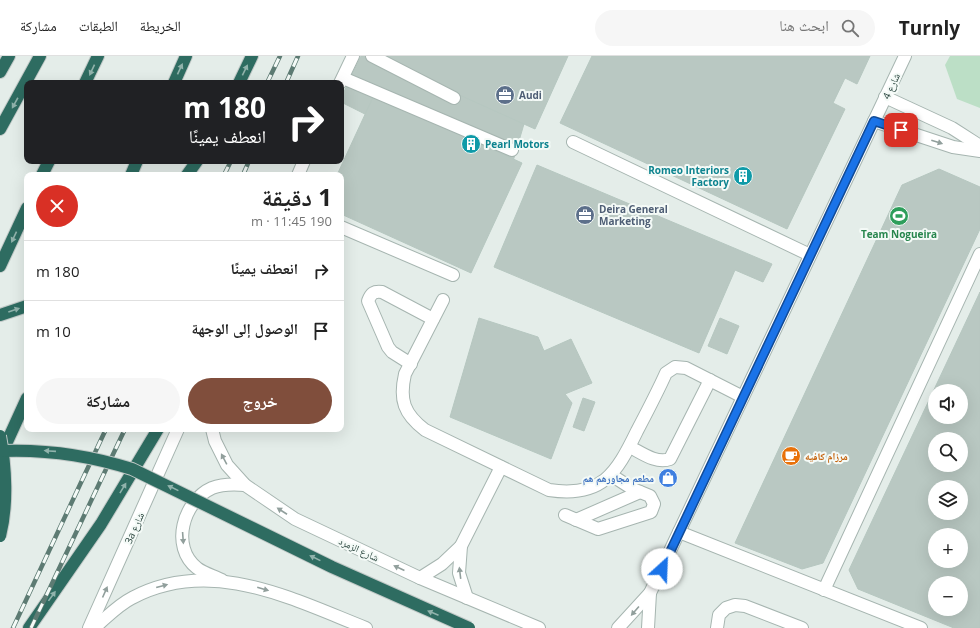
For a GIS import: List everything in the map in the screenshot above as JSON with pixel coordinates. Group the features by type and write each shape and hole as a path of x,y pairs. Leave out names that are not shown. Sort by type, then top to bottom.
{"highway":[{"path":"0,72 9,56"},
{"path":"27,80 40,56"},
{"path":"86,80 98,56"},
{"path":"175,80 186,56"},
{"path":"240,80 252,56"},
{"path":"0,129 24,85"},
{"path":"0,266 24,214"},
{"path":"0,315 24,307"},
{"path":"0,456 24,404"},
{"path":"29,628 101,524 156,432"},
{"path":"0,436 3,449 5,491 0,536"},
{"path":"0,451 53,451 106,461 132,469 332,567 469,628"}],"street":[{"path":"342,80 353,56"},
{"path":"372,56 454,98"},
{"name":"شارع 4","path":"618,628 650,593 905,56"},
{"path":"344,82 512,150"},
{"path":"885,97 952,128 980,146"},
{"path":"874,121 953,147 980,151"},
{"path":"573,142 810,255"},
{"path":"344,228 453,275"},
{"path":"824,590 980,254"},
{"path":"411,364 392,352 386,344 368,301 370,295 375,291 382,292 433,319"},
{"path":"444,300 405,374 402,387 403,400 407,412 415,422 425,430 549,490 566,492 582,490 598,484 611,475 622,462 666,373 670,369 681,366 743,397"},
{"path":"630,447 658,461 670,459 710,380"},
{"name":"3a شارع","path":"89,628 177,432"},
{"name":"شارع الزمرد","path":"213,432 215,441 227,465 245,485 295,519 420,578 539,628"},
{"path":"420,578 442,564 461,546 501,466"},
{"path":"611,475 640,492 650,496 654,500 654,509 646,514 603,529 593,528 570,518 640,492"},
{"path":"225,581 197,568 190,559 184,548 183,525 193,503 211,488 223,485 245,485"},
{"path":"679,532 921,628"},
{"path":"461,546 459,573 467,598"},
{"path":"94,628 131,598 150,589 170,584 225,581 247,584 269,590 366,628"},
{"name":"شارع 4","path":"648,628 650,593"},
{"path":"717,628 719,615 726,608 735,605 745,606 802,628"}],"green space":[{"path":"950,56 980,56 980,108 957,99 945,65"}],"building":[{"name":"Pearl Motors","path":"361,56 544,56 506,185 344,104 344,92"},
{"name":"Audi","path":"388,56 568,56 535,129 386,62"},
{"name":"Romeo Interiors Factory","path":"592,56 870,56 857,84 845,78 833,103 845,109 787,229 560,123"},
{"path":"374,95 522,163 471,273 344,215 344,172 338,172 342,164 344,164 344,160"},
{"name":"Deira General Marketing","path":"537,165 772,264 763,282 735,270 699,353 494,267"},
{"path":"939,169 980,187 980,229 823,563 802,569 735,543 902,185"},
{"path":"980,292 980,628 954,628 858,589 849,570 928,402 928,424 968,424 968,384 937,384"},
{"path":"479,318 538,337 544,351 571,339 592,383 565,394 572,403 551,459 450,417"},
{"path":"720,318 739,326 727,354 708,346"},
{"path":"583,398 595,402 584,431 573,427"}],"railway":[{"path":"268,80 280,56"},
{"path":"287,80 298,56"},
{"path":"226,172 230,164"},
{"path":"244,172 248,164"},
{"path":"13,628 105,432"},
{"path":"31,628 124,432"}],"place":[{"name":"Audi","path":"505,95"},
{"name":"Pearl Motors","path":"471,144"},
{"name":"Romeo Interiors Factory","path":"743,176"},
{"name":"Deira General Marketing","path":"585,215"},
{"name":"Team Nogueira","path":"899,216"},
{"name":"مرزام كافيه","path":"791,456"},
{"name":"مطعم مجاورهم هم","path":"668,478"}],"route":[{"path":"662,569 874,121 901,130"}]}
